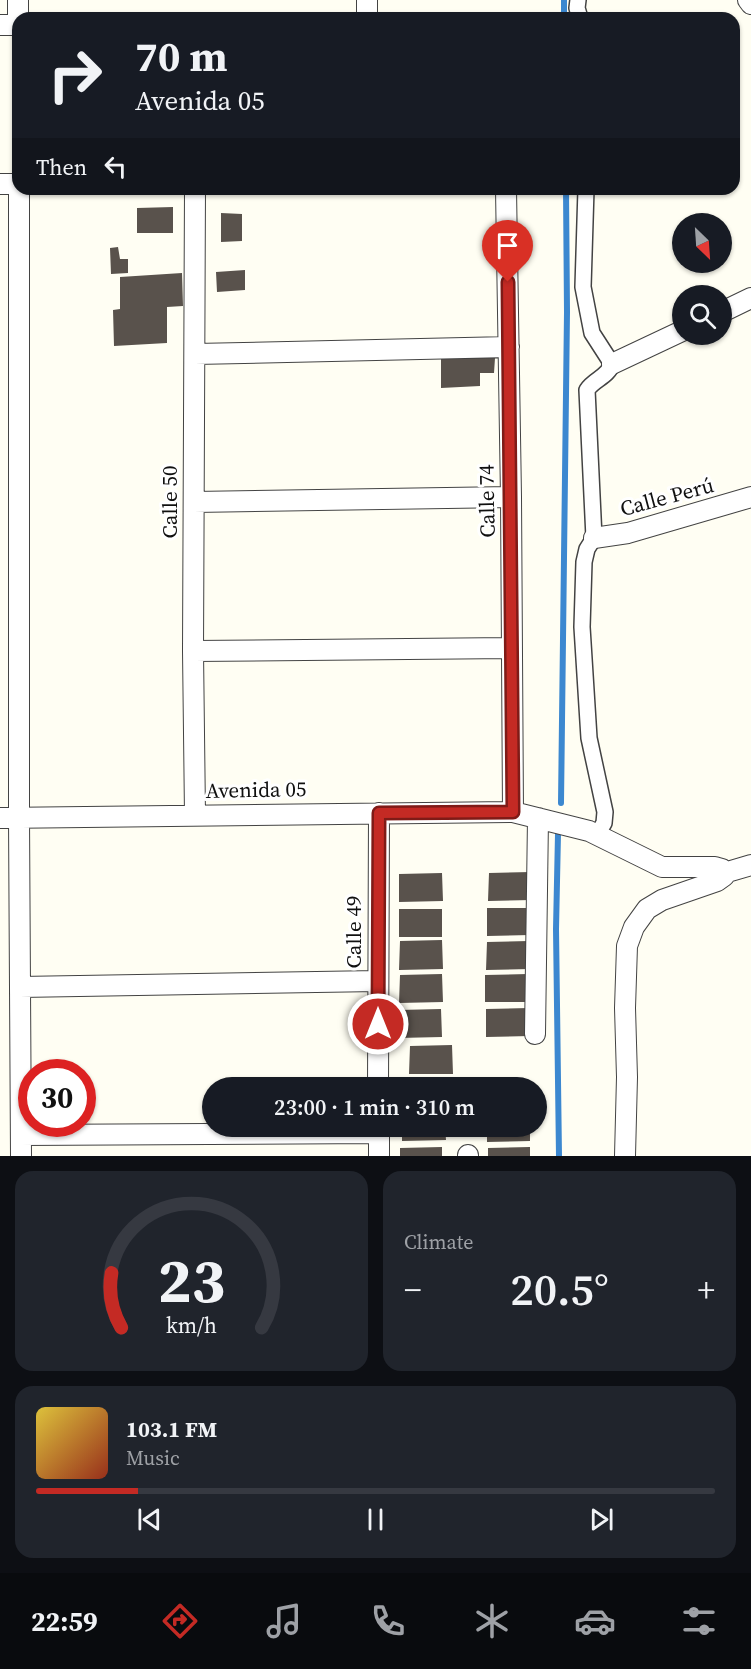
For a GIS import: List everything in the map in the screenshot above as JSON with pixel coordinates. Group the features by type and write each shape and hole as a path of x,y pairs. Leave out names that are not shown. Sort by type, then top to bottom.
{"street":[{"path":"748,0 751,4"},
{"path":"19,195 10,818 20,987 21,1059"},
{"name":"Calle 50","path":"195,195 193,651 195,815"},
{"name":"Calle 74","path":"506,195 513,812"},
{"path":"586,195 583,287 592,333 612,364 610,371 591,384 587,390 594,538 586,549 584,562 582,627 588,729 605,812 604,823 597,835"},
{"path":"732,307 751,298"},
{"path":"612,364 672,336"},
{"path":"195,354 509,347"},
{"path":"194,502 511,497"},
{"name":"Calle Perú","path":"594,538 628,533 751,497"},
{"path":"193,651 512,648"},
{"name":"Avenida 05","path":"10,818 513,812 571,825 597,835 662,867 715,867 722,869 724,873"},
{"name":"Calle 49","path":"378,1077 379,813"},
{"path":"535,1034 538,818"},
{"path":"625,1156 627,946 634,927 647,909 662,900 717,881 724,876 724,873 751,865"},
{"path":"20,987 378,981"},
{"path":"96,1134 202,1132"},
{"path":"21,1156 22,1137"},
{"path":"379,1137 379,1156"}],"building":[{"path":"173,207 173,233 137,233 137,208"},
{"path":"221,213 242,214 242,241 221,242"},
{"path":"118,247 120,259 128,259 128,273 111,274 110,248"},
{"path":"245,270 245,290 217,292 216,272"},
{"path":"182,273 183,306 167,307 167,343 114,346 113,310 120,309 120,277"},
{"path":"441,358 495,358 494,373 480,373 480,386 441,388"},
{"path":"531,872 532,900 488,901 489,873"},
{"path":"442,873 443,901 399,902 399,874"},
{"path":"487,908 529,908 530,935 487,936"},
{"path":"399,909 442,909 442,937 399,937"},
{"path":"442,940 443,969 399,970 400,941"},
{"path":"529,941 530,969 486,970 487,942"},
{"path":"442,974 443,1002 399,1003 400,975"},
{"path":"528,974 529,1002 485,1002 485,975"},
{"path":"529,1008 530,1036 486,1037 486,1009"},
{"path":"441,1009 442,1037 398,1038 399,1010"},
{"path":"452,1045 453,1074 409,1074 410,1046"},
{"path":"402,1137 446,1137 446,1140 402,1141"},
{"path":"487,1137 530,1137 530,1141 487,1142"},
{"path":"442,1147 442,1156 400,1156 400,1148"},
{"path":"530,1147 530,1156 488,1156 488,1148"}],"waterway":[{"path":"564,0 564,12"},
{"path":"561,803 567,312 566,195"},
{"path":"558,834 556,929 559,1156"}],"route":[{"path":"378,1024 379,813 513,812 508,282"}]}
